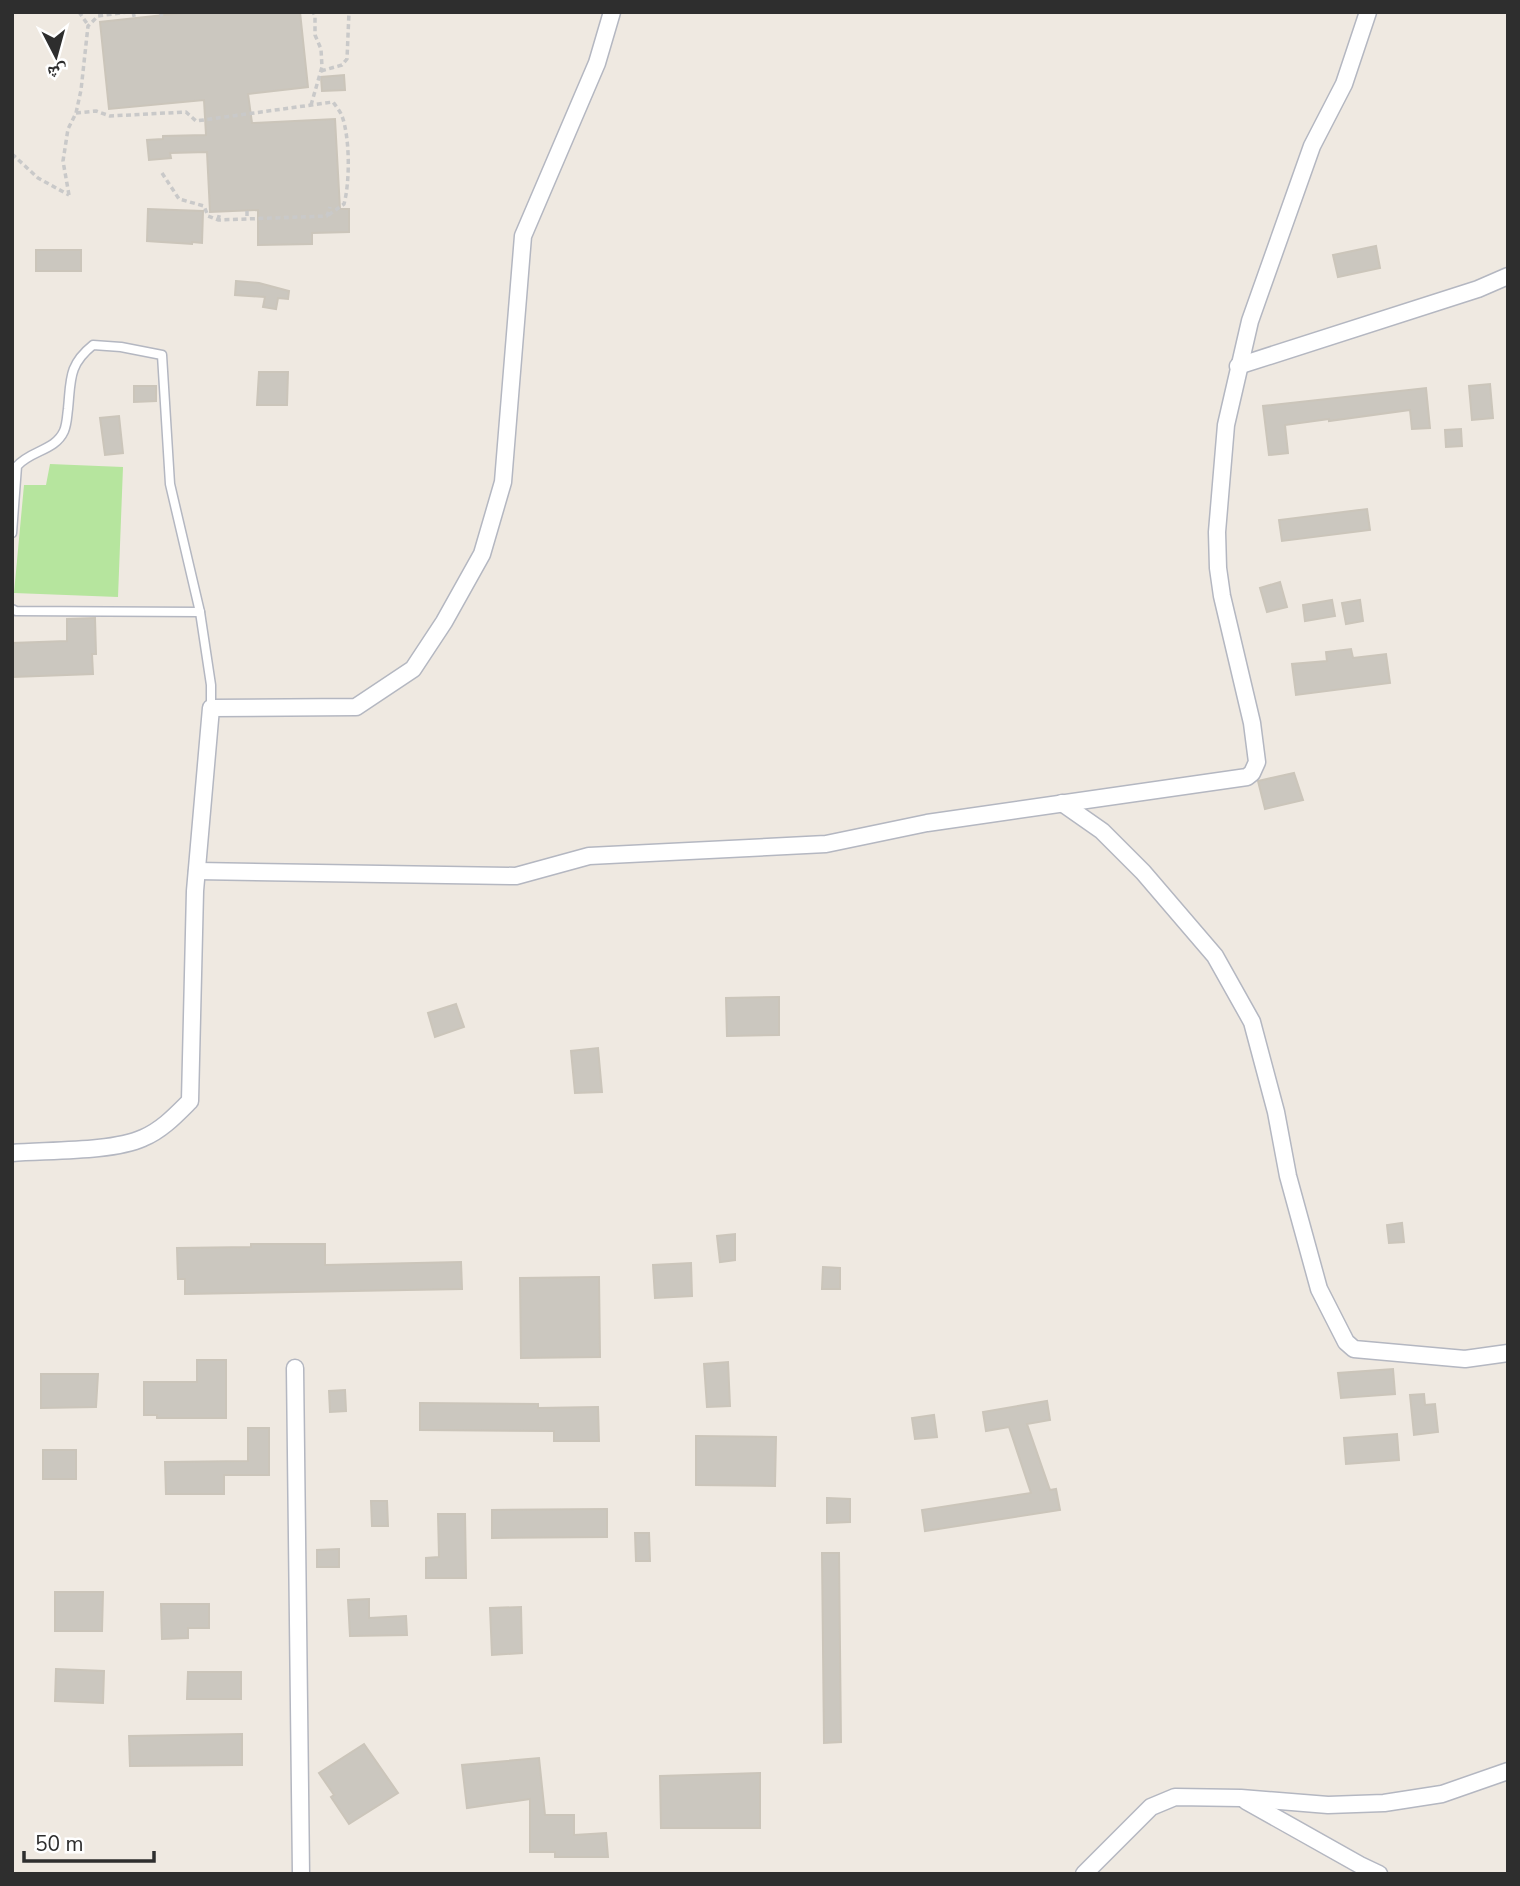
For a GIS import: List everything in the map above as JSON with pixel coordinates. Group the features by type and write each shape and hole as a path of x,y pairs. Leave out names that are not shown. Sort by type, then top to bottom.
{"street":[{"path":"12,1153 120,1146 143,1138 164,1126 190,1101 197,872 211,708 356,707 413,669 444,622 482,554 503,482 523,236 597,63 612,12"},
{"path":"197,872 516,876 589,856 826,844 927,823 1239,779 1252,773 1257,762 1252,723 1222,596 1217,532 1226,425 1250,321 1312,146 1344,84 1368,12"},
{"path":"1238,366 1478,289 1508,276"},
{"path":"1062,803 1102,831 1153,883 1215,956 1252,1022 1276,1112 1288,1176 1319,1289 1346,1342 1354,1349 1465,1359 1508,1353"},
{"path":"295,1368 301,1874"},
{"path":"1084,1874 1151,1807 1175,1797 1241,1798 1328,1805 1384,1803 1442,1794 1508,1771"},
{"path":"1241,1798 1379,1874"}],"lane":[{"path":"12,533 17,466 32,453 48,448 59,439 66,428 71,374 79,356 93,345 162,355 170,484 200,612 211,685 211,708"},
{"path":"12,609 200,612"}],"path":[{"path":"79,12 88,26"},
{"path":"12,154 38,178 69,195 64,161 68,129 76,113 81,90 88,26 98,16 131,12 135,20"},
{"path":"312,105 321,71 321,49 315,35 313,12"},
{"path":"321,71 342,65 347,59 349,12"},
{"path":"109,15 109,21"},
{"path":"76,113 96,111 110,116 186,112 196,121 333,102 342,114 347,153 347,194 344,204 327,216 218,220 208,216 204,206 179,199 162,173"},
{"path":"327,216 330,207"},
{"path":"302,208 302,217"},
{"path":"274,209 274,218"},
{"path":"247,211 247,219"},
{"path":"218,220 220,212"}],"green space":[{"path":"50,464 123,467 118,597 14,593 24,485 46,485"}],"building":[{"path":"192,12 300,12 308,87 248,94 252,123 335,119 340,209 349,209 349,232 312,233 312,244 258,245 258,210 210,212 207,152 170,153 171,158 149,160 147,140 163,139 163,136 206,135 204,100 109,109 100,22"},
{"path":"344,75 345,90 322,91 321,77"},
{"path":"148,209 203,211 202,243 147,241"},
{"path":"1376,246 1380,268 1338,277 1333,255"},
{"path":"36,250 81,250 81,271 36,271"},
{"path":"236,281 259,283 289,291 288,299 278,298 276,309 263,307 265,297 235,295"},
{"path":"259,372 288,372 287,405 257,405"},
{"path":"1490,384 1493,418 1472,420 1469,386"},
{"path":"134,386 156,386 156,401 134,402"},
{"path":"1426,388 1430,428 1412,429 1410,410 1285,425 1288,453 1269,455 1263,406"},
{"path":"119,416 123,453 105,455 100,418"},
{"path":"1461,429 1462,446 1446,447 1445,430"},
{"path":"1367,509 1370,530 1282,541 1279,520"},
{"path":"1280,582 1287,607 1267,612 1260,588"},
{"path":"1332,600 1335,616 1305,621 1303,605"},
{"path":"1360,600 1363,621 1346,624 1342,603"},
{"path":"95,618 96,654 92,654 93,674 13,677 12,643 67,641 67,619"},
{"path":"1351,649 1353,658 1386,654 1390,683 1296,695 1292,664 1327,661 1326,652"},
{"path":"1294,773 1303,800 1265,809 1258,781"},
{"path":"779,997 779,1035 727,1036 726,998"},
{"path":"456,1004 464,1027 435,1037 428,1013"},
{"path":"598,1048 602,1092 575,1093 571,1051"},
{"path":"1402,1223 1404,1242 1389,1243 1387,1225"},
{"path":"735,1234 735,1260 720,1262 717,1236"},
{"path":"251,1244 325,1244 325,1265 461,1262 462,1289 185,1294 185,1279 178,1279 177,1248 251,1247"},
{"path":"691,1263 692,1296 655,1298 653,1265"},
{"path":"823,1267 840,1268 840,1289 822,1289"},
{"path":"599,1277 600,1357 521,1358 520,1278"},
{"path":"197,1360 226,1360 226,1418 157,1418 157,1415 144,1415 144,1382 197,1382"},
{"path":"728,1362 730,1406 707,1407 704,1364"},
{"path":"1393,1369 1395,1394 1341,1398 1338,1373"},
{"path":"41,1374 98,1374 96,1407 41,1408"},
{"path":"345,1390 346,1411 330,1412 329,1391"},
{"path":"1424,1394 1425,1405 1435,1404 1438,1432 1414,1435 1410,1395"},
{"path":"1047,1401 1050,1420 1027,1424 1050,1490 1056,1489 1060,1510 925,1531 922,1510 1031,1493 1009,1427 986,1431 983,1412"},
{"path":"420,1403 538,1404 538,1408 598,1407 599,1441 554,1441 554,1431 420,1430"},
{"path":"934,1415 937,1437 915,1439 912,1418"},
{"path":"248,1428 269,1428 269,1475 224,1475 224,1494 166,1494 165,1462 248,1461"},
{"path":"1397,1434 1399,1460 1346,1464 1344,1438"},
{"path":"696,1436 776,1437 775,1486 696,1485"},
{"path":"43,1450 76,1450 76,1479 43,1479"},
{"path":"827,1498 850,1499 850,1522 827,1523"},
{"path":"371,1501 387,1501 388,1526 372,1526"},
{"path":"607,1509 607,1537 492,1538 492,1510"},
{"path":"438,1514 465,1514 466,1578 426,1578 426,1558 439,1557"},
{"path":"635,1533 649,1533 650,1561 636,1561"},
{"path":"339,1549 339,1567 317,1567 317,1550"},
{"path":"822,1553 839,1553 841,1742 824,1743"},
{"path":"55,1592 103,1592 102,1631 55,1631"},
{"path":"369,1599 369,1618 406,1616 407,1635 350,1636 348,1600"},
{"path":"161,1604 209,1604 209,1628 188,1628 188,1638 162,1639"},
{"path":"521,1607 522,1653 492,1655 490,1608"},
{"path":"56,1669 104,1671 103,1703 55,1701"},
{"path":"188,1672 241,1672 241,1699 187,1699"},
{"path":"242,1734 242,1765 130,1766 129,1736"},
{"path":"364,1744 398,1793 349,1824 319,1773"},
{"path":"539,1758 545,1815 574,1815 574,1835 606,1833 608,1857 555,1857 555,1852 530,1852 530,1799 467,1808 462,1765"},
{"path":"760,1773 760,1828 661,1828 660,1776"}]}
